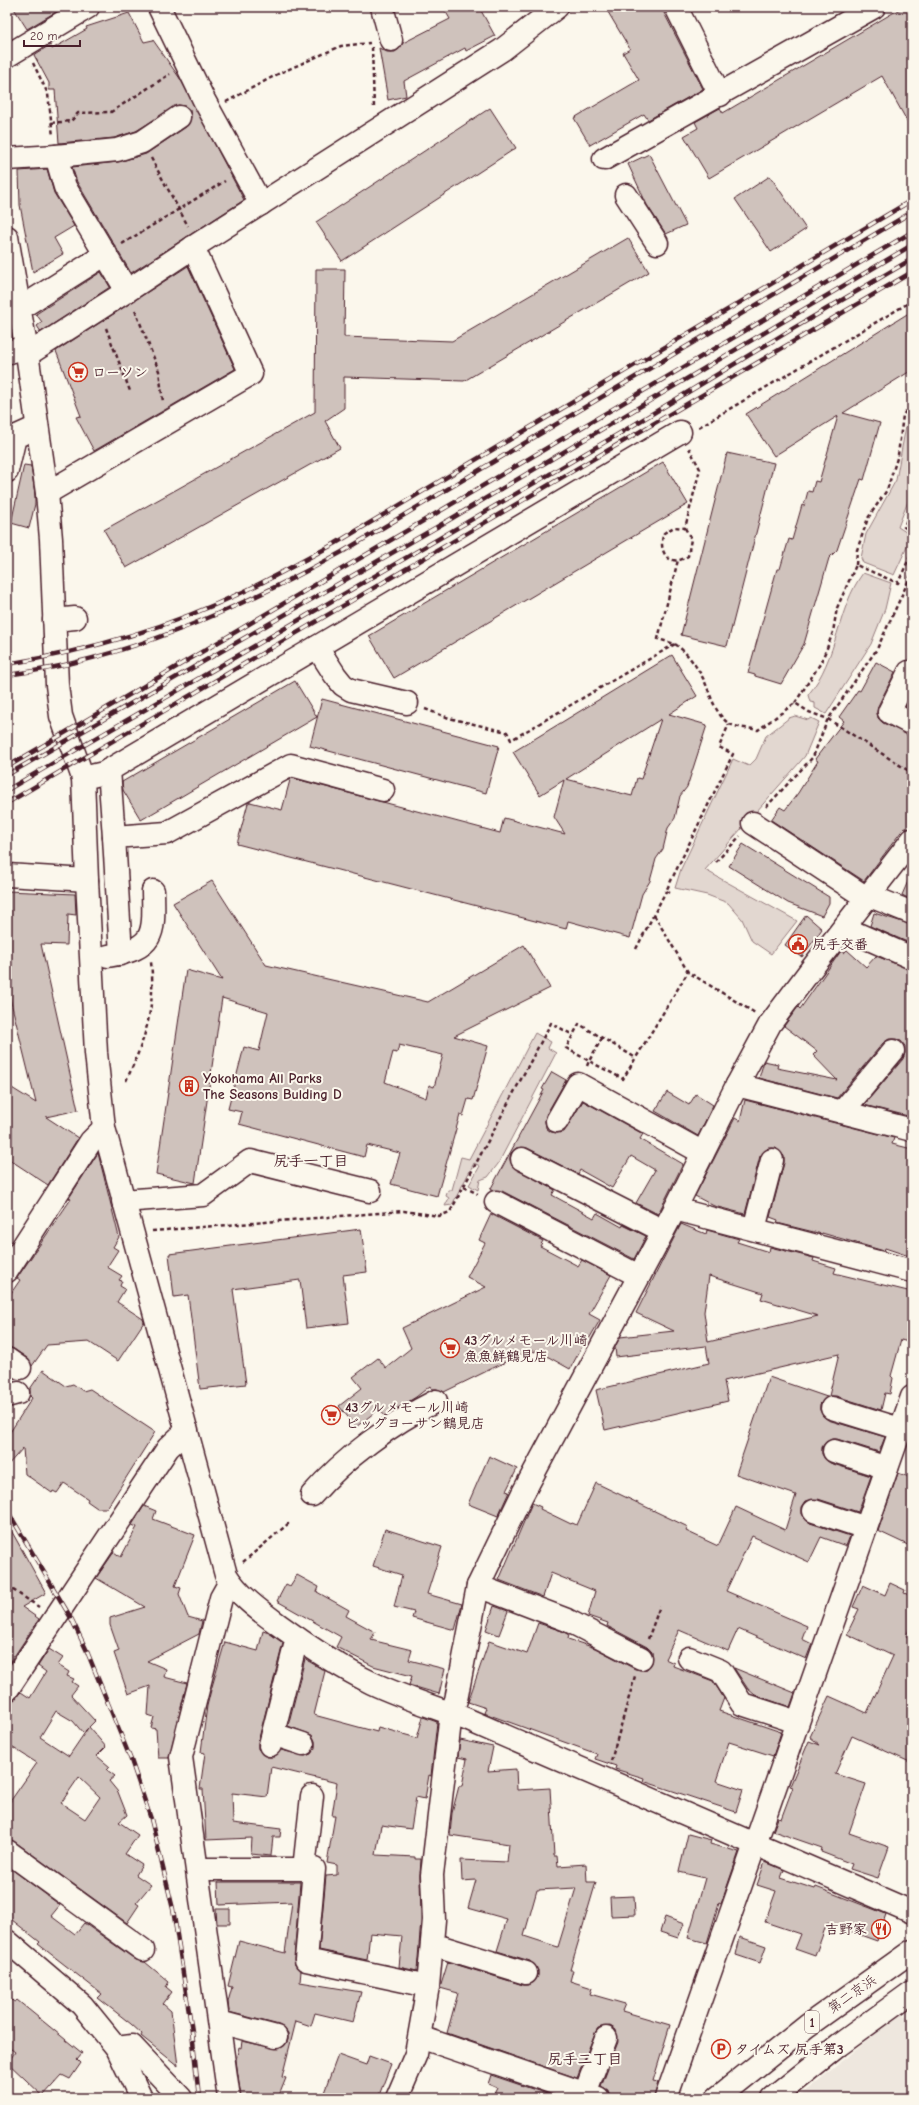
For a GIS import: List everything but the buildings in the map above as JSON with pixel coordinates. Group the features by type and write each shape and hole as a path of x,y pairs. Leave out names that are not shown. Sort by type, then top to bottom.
{"main road":[{"path":"7,56 88,7"},
{"path":"159,7 210,110 261,204"},
{"path":"382,7 391,40"},
{"path":"676,7 720,95"},
{"path":"604,159 874,7"},
{"path":"20,351 99,309 195,245 502,50 547,18"},
{"path":"7,159 117,150 142,142 179,117"},
{"path":"56,156 65,187 127,291"},
{"path":"626,195 657,243"},
{"path":"7,237 19,309 20,351 36,427 65,619 57,685 60,716 83,778 96,1053 104,1128 226,1575 230,1582 260,1611 297,1638 371,1683 418,1702 451,1713 912,1912"},
{"path":"47,493 166,422 251,374 195,245"},
{"path":"19,309 106,254"},
{"path":"7,471 15,437 36,427"},
{"path":"83,778 109,770 317,647 682,435"},
{"path":"317,647 343,685 351,690 407,703"},
{"path":"912,673 910,672 889,712 912,724"},
{"path":"114,837 167,833 291,765 382,790"},
{"path":"109,770 114,837 127,952"},
{"path":"753,823 859,893 912,913"},
{"path":"397,2098 416,2054 420,2037 428,1986 434,1920 432,1874 451,1713 456,1700 478,1586 491,1545 526,1488 640,1276 737,1085 770,1024 808,972 870,896 912,840"},
{"path":"7,875 87,880"},
{"path":"91,959 127,952 148,940 154,924 153,891"},
{"path":"844,928 912,958"},
{"path":"842,1112 893,1051"},
{"path":"557,1121 578,1084 703,1153"},
{"path":"737,1085 912,1130"},
{"path":"7,1271 91,1141 104,1128"},
{"path":"522,1158 663,1231"},
{"path":"754,1229 772,1160"},
{"path":"123,1201 203,1195 250,1161 370,1191"},
{"path":"496,1202 640,1276"},
{"path":"675,1208 912,1271"},
{"path":"666,2098 797,1722 838,1591 866,1528 912,1397"},
{"path":"312,1495 328,1477 404,1417 436,1401"},
{"path":"832,1408 900,1429"},
{"path":"7,1690 56,1619 168,1448 187,1430"},
{"path":"834,1451 887,1468"},
{"path":"814,1511 866,1528"},
{"path":"229,2098 181,1757 221,1598 230,1582"},
{"path":"478,1586 567,1620 640,1658"},
{"path":"297,1638 271,1740 303,1744"},
{"path":"689,1658 721,1671 742,1704 797,1722"},
{"path":"304,1868 312,1796"},
{"path":"7,1851 143,1950"},
{"path":"198,1870 314,1869 306,1960 428,1986"},
{"path":"7,1941 82,2005 117,2048 140,2098"},
{"path":"432,1944 526,1974"},
{"name":"第二京浜","path":"717,2098 807,2026 912,1951"},
{"path":"773,2098 839,2045 912,1992"},
{"path":"219,2022 276,2037"},
{"path":"420,2037 592,2096 606,2038"},
{"path":"117,2048 132,2046 181,2098"}],"path":[{"path":"210,110 278,74 341,46 372,43 375,131"},
{"path":"32,60 48,94 51,124 71,121 78,113 111,112 186,63"},
{"path":"142,142 178,208 195,245"},
{"path":"106,254 178,208 242,170"},
{"path":"127,291 146,335 159,371 166,422"},
{"path":"685,528 674,528 664,533 661,548 667,557 683,560 688,556 691,539 685,528 700,469 682,435 912,300"},
{"path":"99,309 130,391"},
{"path":"678,560 658,639 675,644 684,650 704,680 715,706 729,724 758,730 795,703 820,664 834,632 837,608 856,565 857,550 868,518 887,490 898,455 903,415 912,403"},
{"path":"912,507 904,527 912,531"},
{"path":"856,565 898,583 912,552"},
{"path":"716,862 813,757 828,719 877,649 912,573"},
{"path":"407,703 449,718 507,732 511,740 675,644"},
{"path":"795,703 809,712 828,719 912,773"},
{"path":"636,949 733,754 718,747 729,724"},
{"path":"666,891 670,893"},
{"path":"654,915 688,972 755,1013 760,1007"},
{"path":"126,1081 143,1040 153,998 150,961 134,967 127,952"},
{"path":"636,1058 579,1024 566,1048 623,1079 636,1058 688,972"},
{"path":"132,1233 404,1211 439,1216 450,1212 551,1023 573,1035"},
{"path":"578,1084 602,1038"},
{"path":"241,1563 288,1524 287,1520"},
{"path":"7,1586 56,1619"},
{"path":"605,1779 640,1658 660,1606"}],"shaded area":[{"path":"912,411 912,491 898,527 912,536 894,575 863,563 861,558 866,534 896,480 908,415"},
{"path":"863,573 891,583 885,609 871,644 826,714 815,708 815,703 810,702 808,695 826,665 847,602"},
{"path":"795,716 808,720 811,718 819,722 805,756 705,870 797,921 771,954 752,941 742,919 728,903 707,895 675,888 681,869 733,759 749,766 756,759 766,736 789,718"},
{"path":"535,1033 551,1042 548,1048 556,1053 498,1164 488,1177 480,1180 478,1190 469,1185 480,1166 474,1163 452,1205 445,1206 449,1198 446,1196 448,1190 452,1190 461,1157 469,1159"},
{"path":"900,2014 912,2020 912,2098 797,2098"}],"railway":[{"path":"7,664 68,652 128,636 188,616 245,591 336,543 912,200"},
{"path":"7,675 51,668 138,645 222,612 303,573 342,552 912,212"},
{"path":"7,767 912,232"},
{"path":"7,775 449,520 912,245"},
{"path":"7,790 622,432 912,259"},
{"path":"7,803 912,272"},
{"path":"7,1510 71,1618 86,1649 131,1760 151,1819 173,1909 192,2031 199,2098"}],"place":[{"name":"ローソン","path":"78,372"},
{"name":"尻手交番","path":"798,944"},
{"name":"Yokohama All Parks The Seasons Bulding D","path":"189,1086"},
{"name":"43グルメモール川崎 魚魚鮮鶴見店","path":"450,1348"},
{"name":"43グルメモール川崎 ビッグヨーサン鶴見店","path":"331,1415"},
{"name":"吉野家","path":"881,1929"},
{"name":"タイムズ 尻手第3","path":"721,2049"}],"district":[{"name":"尻手一丁目","path":"311,1161"},
{"name":"尻手二丁目","path":"585,2059"}]}
